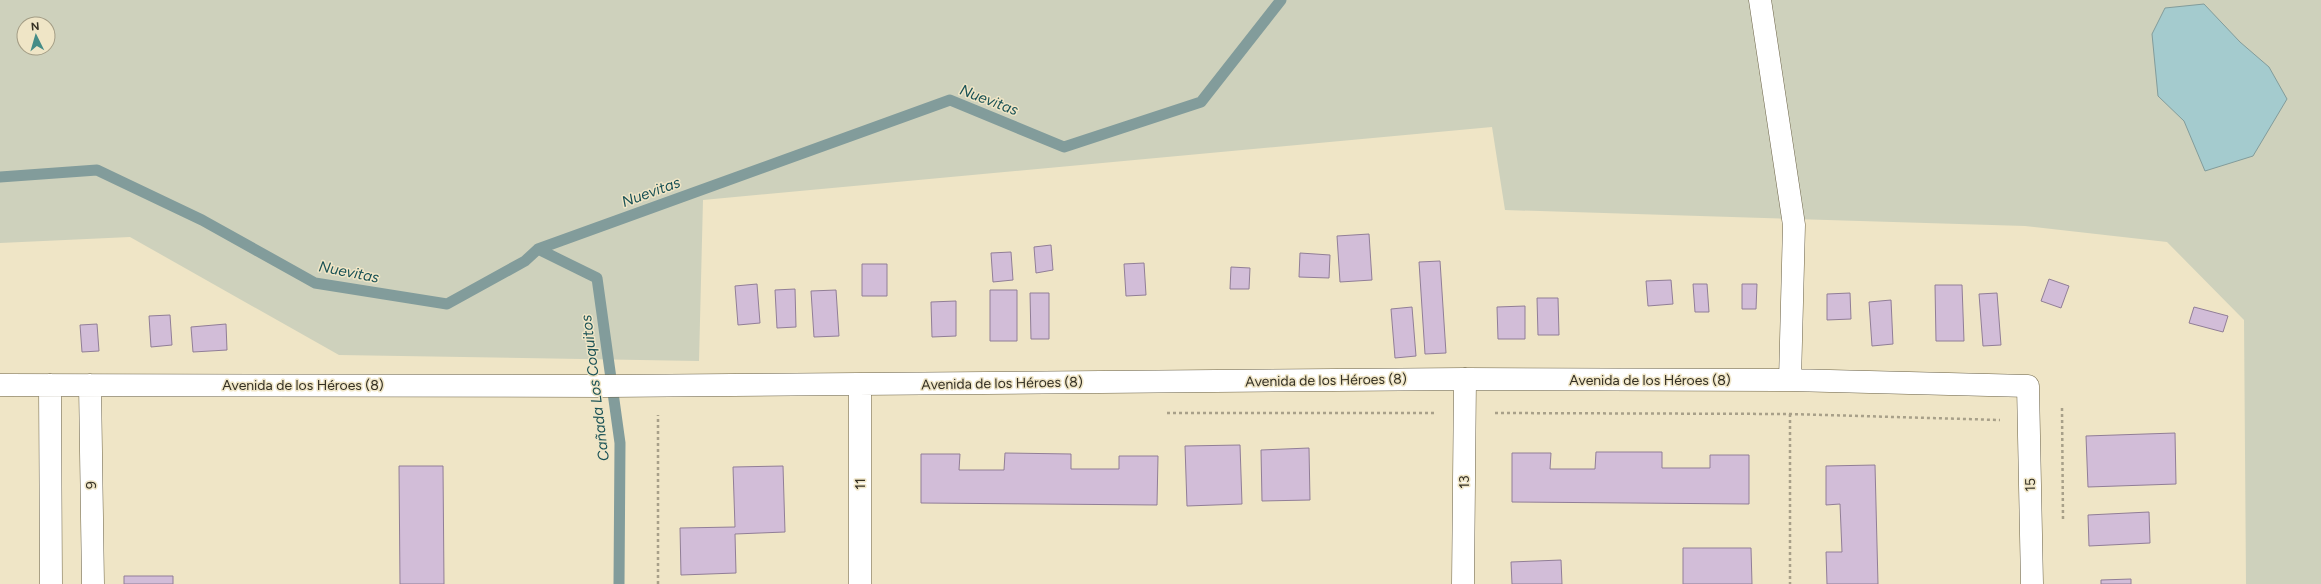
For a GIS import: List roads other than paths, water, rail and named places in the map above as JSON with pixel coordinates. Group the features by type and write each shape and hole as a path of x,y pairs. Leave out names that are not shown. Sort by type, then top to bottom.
{"street":[{"path":"1760,0 1794,224 1790,380"},
{"name":"Avenida de los Héroes (8)","path":"0,385 860,385 1465,379 1790,380 2028,386"},
{"name":"13","path":"1463,584 1465,379"},
{"path":"50,385 51,584"},
{"name":"9","path":"90,385 93,584"},
{"name":"11","path":"860,385 860,584"},
{"name":"15","path":"2028,386 2032,584"}],"water":[{"path":"2204,4 2240,42 2269,67 2287,99 2253,156 2205,171 2184,121 2158,96 2152,34 2165,8"}],"waterway":[{"name":"Nuevitas","path":"0,177 97,170 202,220 315,283 447,304 525,261 538,249 950,100 1064,147 1201,102 1281,0"},
{"name":"Cañada Los Coquitos","path":"538,249 597,278 620,443 619,584"}]}
